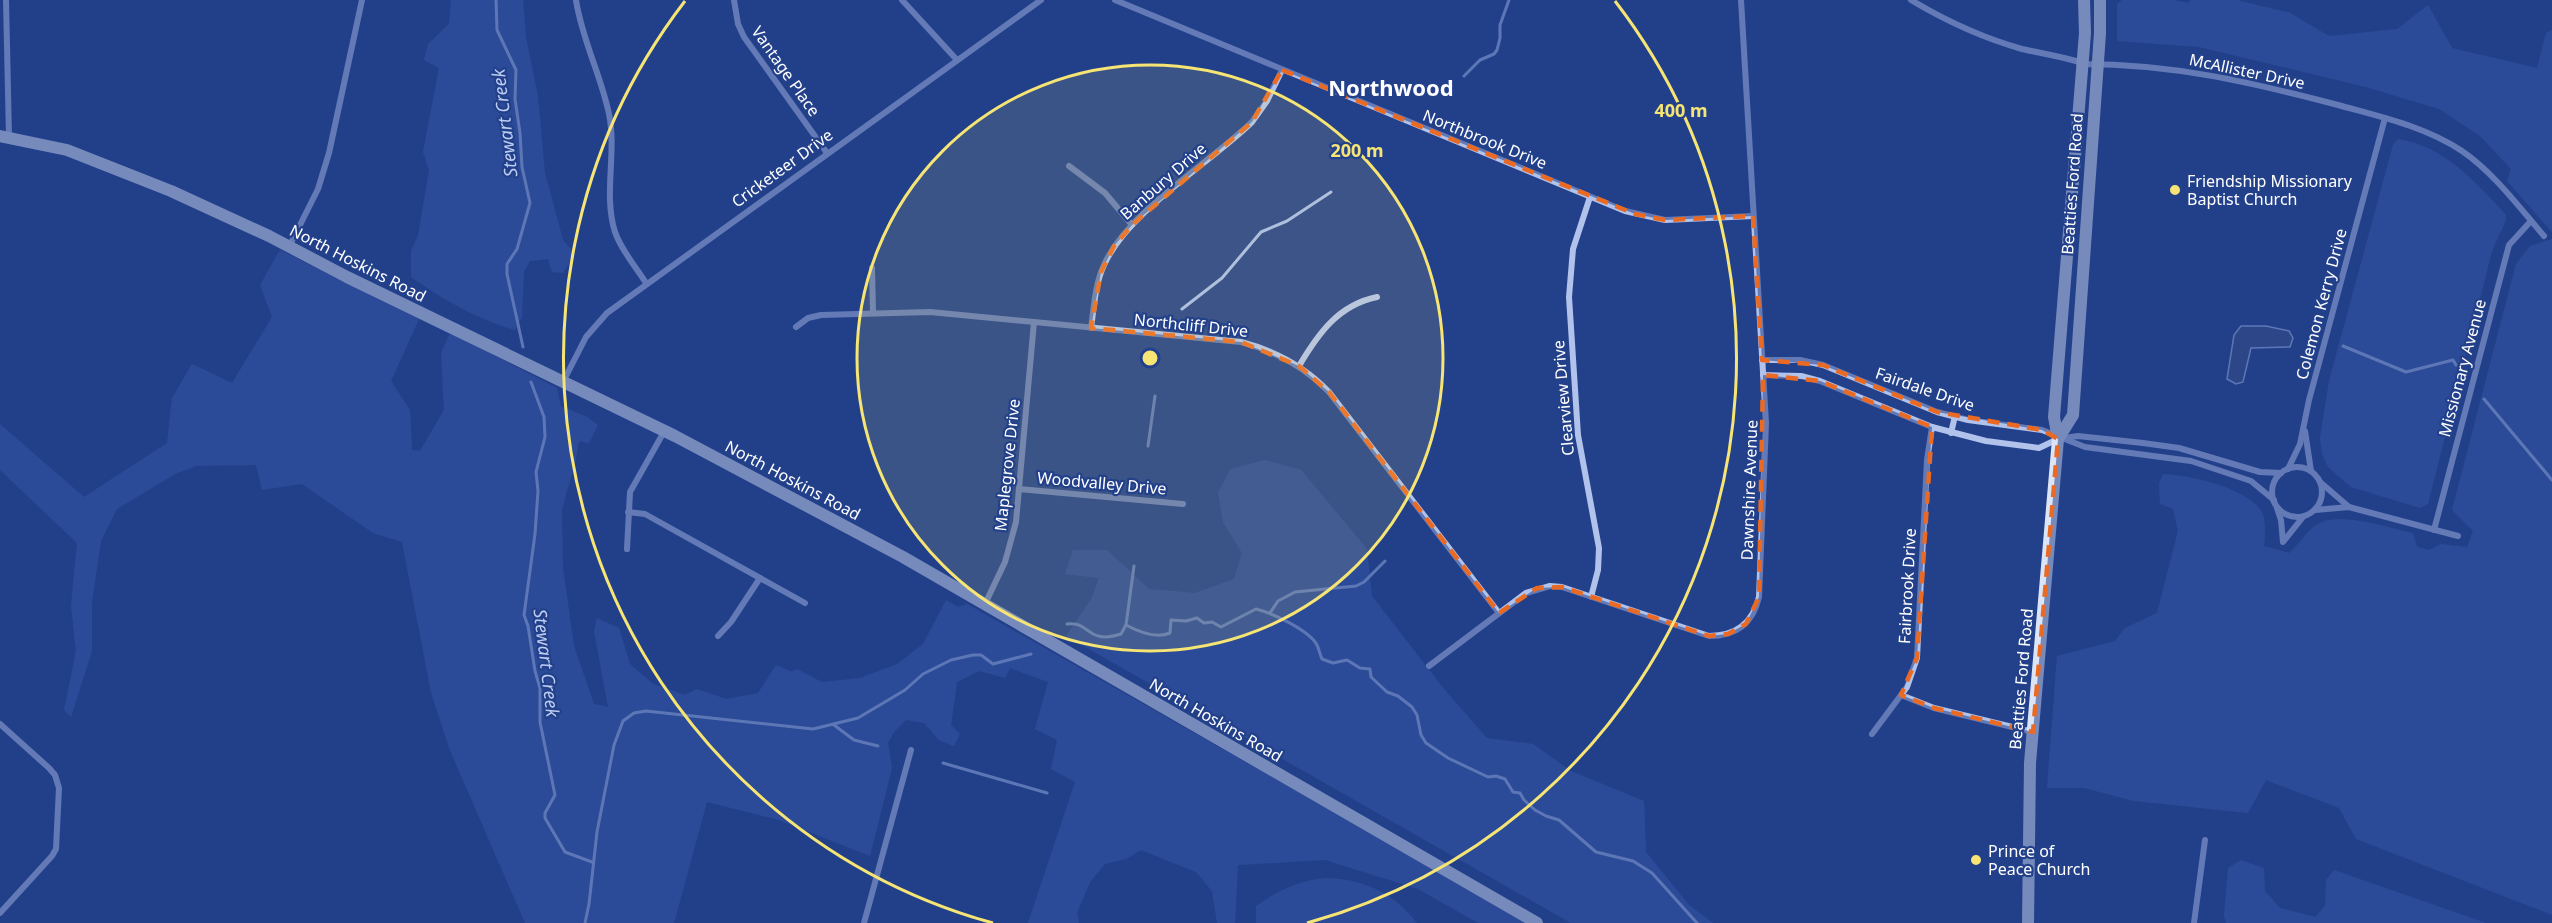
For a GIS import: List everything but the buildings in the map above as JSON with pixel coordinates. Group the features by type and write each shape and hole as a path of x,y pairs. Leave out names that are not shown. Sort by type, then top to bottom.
{"street":[{"path":"5,136 6,0"},
{"path":"289,247 318,189 329,153 362,0"},
{"path":"576,0 582,30 603,91 610,120 612,221 618,240 646,283"},
{"name":"Vantage Place","path":"734,0 738,24 744,38 827,153"},
{"path":"902,0 957,60"},
{"name":"Cricketeer Drive","path":"564,380 576,353 598,322 646,283 1041,0"},
{"name":"Northbrook Drive","path":"1115,0 1635,214 1655,218 1694,220 1753,216"},
{"name":"Dawnshire Avenue","path":"1429,666 1526,593 1537,588 1562,588 1709,636 1728,634 1738,630 1752,617 1759,597 1766,455 1764,375 1741,0"},
{"name":"McAllister Drive","path":"1911,0 1950,22 2021,49 2082,64 2126,64 2213,74 2421,128 2464,152 2490,175 2544,236"},
{"name":"Beatties Ford Road","path":"2028,923 2028,796 2058,439 2054,417 2085,33 2084,0"},
{"name":"Beatties Ford Road","path":"2058,439 2073,415 2100,0"},
{"name":"Banbury Drive","path":"1091,328 1101,272 1114,246 1131,225 1252,122 1267,101 1282,70"},
{"name":"Colemon Kerry Drive","path":"2288,469 2296,455 2305,428 2309,400 2385,118"},
{"name":"North Hoskins Road","path":"5,136 67,150 122,170 289,247 665,430 876,543 984,604 1537,923"},
{"path":"1069,166 1105,194 1131,225"},
{"name":"Clearview Drive","path":"1590,197 1572,249 1569,297 1578,435 1599,548 1598,570 1591,597"},
{"name":"Missionary Avenue","path":"2434,530 2509,245 2531,221"},
{"path":"872,268 873,313"},
{"path":"1299,366 1325,329 1345,309 1354,303 1377,297"},
{"name":"Northcliff Drive","path":"796,327 808,318 821,315 930,312 1241,342 1260,347 1299,366 1329,392 1499,613"},
{"name":"Maplegrove Drive","path":"984,604 996,583 1011,544 1019,489 1034,322"},
{"name":"Fairdale Drive","path":"1762,360 1800,360 1823,365 1955,416 2001,426 2042,430 2058,439"},
{"name":"Fairdale Drive","path":"1764,375 1801,376 1820,381 1932,427 1986,441 2039,448 2058,439"},
{"path":"1873,403 1879,388"},
{"path":"1951,433 1955,416"},
{"name":"Fairbrook Drive","path":"1872,734 1911,680 1917,658 1927,460 1932,427"},
{"name":"Colemon Kerry Drive","path":"2305,428 2311,471"},
{"path":"627,549 630,492 665,430"},
{"path":"2058,439 2083,436 2175,447 2260,472 2281,473"},
{"path":"2058,439 2085,447 2174,458 2209,466 2251,481 2274,500"},
{"path":"2349,507 2311,471 2295,467 2288,469 2281,473 2272,486 2281,520 2283,542 2303,517 2314,510 2349,507 2458,536"},
{"path":"2314,510 2321,497 2320,482"},
{"name":"Woodvalley Drive","path":"1019,489 1183,504"},
{"path":"2277,508 2291,517 2303,517"},
{"path":"628,512 645,514 805,603"},
{"path":"718,636 731,622 760,578"},
{"path":"1900,695 1934,708 2032,732"},
{"path":"0,723 49,768 58,783 56,849 0,913"},
{"path":"864,923 911,750"},
{"path":"2194,923 2205,840"}],"highlighted area":[{"path":"1282,70 1635,214 1665,220 1753,216 1762,360 1823,365 1937,412 2042,430 2058,439 2033,732 1934,708 1901,695 1917,658 1932,427 1820,381 1763,375 1759,597 1746,624 1728,634 1709,636 1562,587 1537,588 1499,613 1329,392 1299,366 1241,342 1091,328 1101,272 1114,246 1132,225 1252,122"}],"shaded area":[{"path":"451,0 523,0 526,38 538,96 545,173 563,240 575,254 563,273 552,272 548,259 530,261 524,272 522,317 515,330 488,321 461,308 411,277 411,251 418,236 429,170 423,152 439,68 424,60 428,44 449,24"},
{"path":"2122,0 2174,0 2188,3 2191,0 2237,0 2290,13 2329,36 2397,29 2428,5 2452,48 2537,68 2546,33 2552,30 2552,232 2507,181 2511,169 2480,136 2439,109 2366,87 2199,47 2117,41 2117,4"},
{"path":"2398,139 2415,143 2444,157 2471,178 2506,215 2506,220 2492,251 2428,504 2420,508 2351,487 2328,467 2322,454 2320,438 2329,381 2393,145"},
{"path":"2552,239 2552,915 2356,839 2339,808 2266,780 2248,813 2134,801 2084,788 2047,788 2057,656 2115,641 2125,628 2157,613 2178,531 2173,509 2160,504 2159,483 2163,474 2201,480 2241,494 2260,509 2264,517 2264,546 2289,553 2312,528 2321,522 2346,519 2413,533 2417,547 2429,550 2441,544 2467,547 2473,531 2452,510 2516,264 2530,246"},
{"path":"280,250 419,319 391,381 410,410 412,450 420,451 444,410 441,353 450,333 557,388 561,406 587,417 598,425 589,443 579,441 562,509 563,568 574,646 594,704 608,707 594,631 597,618 619,628 630,664 653,684 685,695 697,689 726,699 758,693 776,665 792,672 797,669 822,682 860,678 897,664 923,644 946,600 958,607 967,604 1529,923 1478,923 1418,889 1325,860 1238,865 1235,923 1217,923 1212,891 1196,872 1141,850 1126,859 1105,864 1090,882 1077,913 1079,923 1028,923 1075,782 1051,769 1057,740 1035,729 1048,682 1010,668 1005,678 979,671 957,682 951,725 960,734 954,746 939,740 924,723 906,720 894,732 888,743 892,768 870,856 779,820 707,802 674,923 525,923 449,748 431,692 402,542 373,533 302,484 262,490 256,465 196,466 175,474 117,509 101,541 92,602 92,651 71,717 64,710 76,651 71,606 77,543 0,470 0,424 84,497 167,443 172,398 192,364 232,383 272,317 260,285"},
{"path":"2241,326 2266,326 2289,331 2293,338 2290,347 2251,348 2243,382 2236,384 2227,379 2234,335"},
{"path":"1265,460 1301,470 1367,549 1372,596 1444,689 1487,738 1533,744 1571,771 1644,801 1646,852 1689,905 1713,923 1571,923 1066,636 1092,598 1099,578 1065,574 1073,550 1107,550 1149,589 1195,593 1234,579 1242,553 1223,522 1218,492 1231,469"},
{"path":"2241,860 2264,868 2265,891 2280,908 2315,917 2325,906 2326,880 2334,870 2486,923 2226,923 2224,916 2228,868"},
{"path":"1328,878 1355,882 1378,890 1398,904 1417,923 1256,923 1256,906 1265,900 1299,884"}],"waterway":[{"name":"Stewart Creek","path":"496,0 497,30 516,70 515,99 522,167 530,203 517,249 507,264 507,274 523,347"},
{"path":"1464,76 1480,60 1494,54 1497,50 1500,25 1509,0"},
{"path":"1182,309 1222,278 1261,232 1287,221 1331,192"},
{"path":"2343,346 2406,372 2453,360 2456,365"},
{"name":"Stewart Creek","path":"531,382 544,417 545,437 536,472 538,491 535,534 524,615 540,688 540,722 555,795 545,813 545,818 565,852 592,862"},
{"path":"1148,446 1155,396"},
{"path":"2484,399 2552,480"},
{"path":"1270,613 1278,601 1295,592 1356,586 1364,582 1385,561"},
{"path":"1067,624 1081,626 1101,637 1121,634 1126,625 1134,566"},
{"path":"1126,625 1148,634 1165,635 1170,633 1171,620 1186,621 1197,618 1204,623 1212,622 1221,627 1256,609 1290,623 1313,639 1322,659 1333,663 1347,660 1360,668 1370,669 1371,677 1387,692 1398,696 1412,707 1426,743 1448,758 1488,777 1496,776 1505,779 1513,792 1520,793 1535,810 1559,820 1596,852 1633,861 1652,873 1697,923"},
{"path":"585,923 597,832 614,745 623,721 634,713 646,711 813,729 858,718 905,690 923,674 951,660 981,655 993,664 1031,654"},
{"path":"834,725 854,740 878,746"},
{"path":"943,763 1047,793"}],"place":[{"name":"Friendship Missionary Baptist Church","path":"2175,190"},
{"name":"Prince of Peace Church","path":"1976,860"}],"district":[{"name":"Northwood","path":"1391,87"}]}
